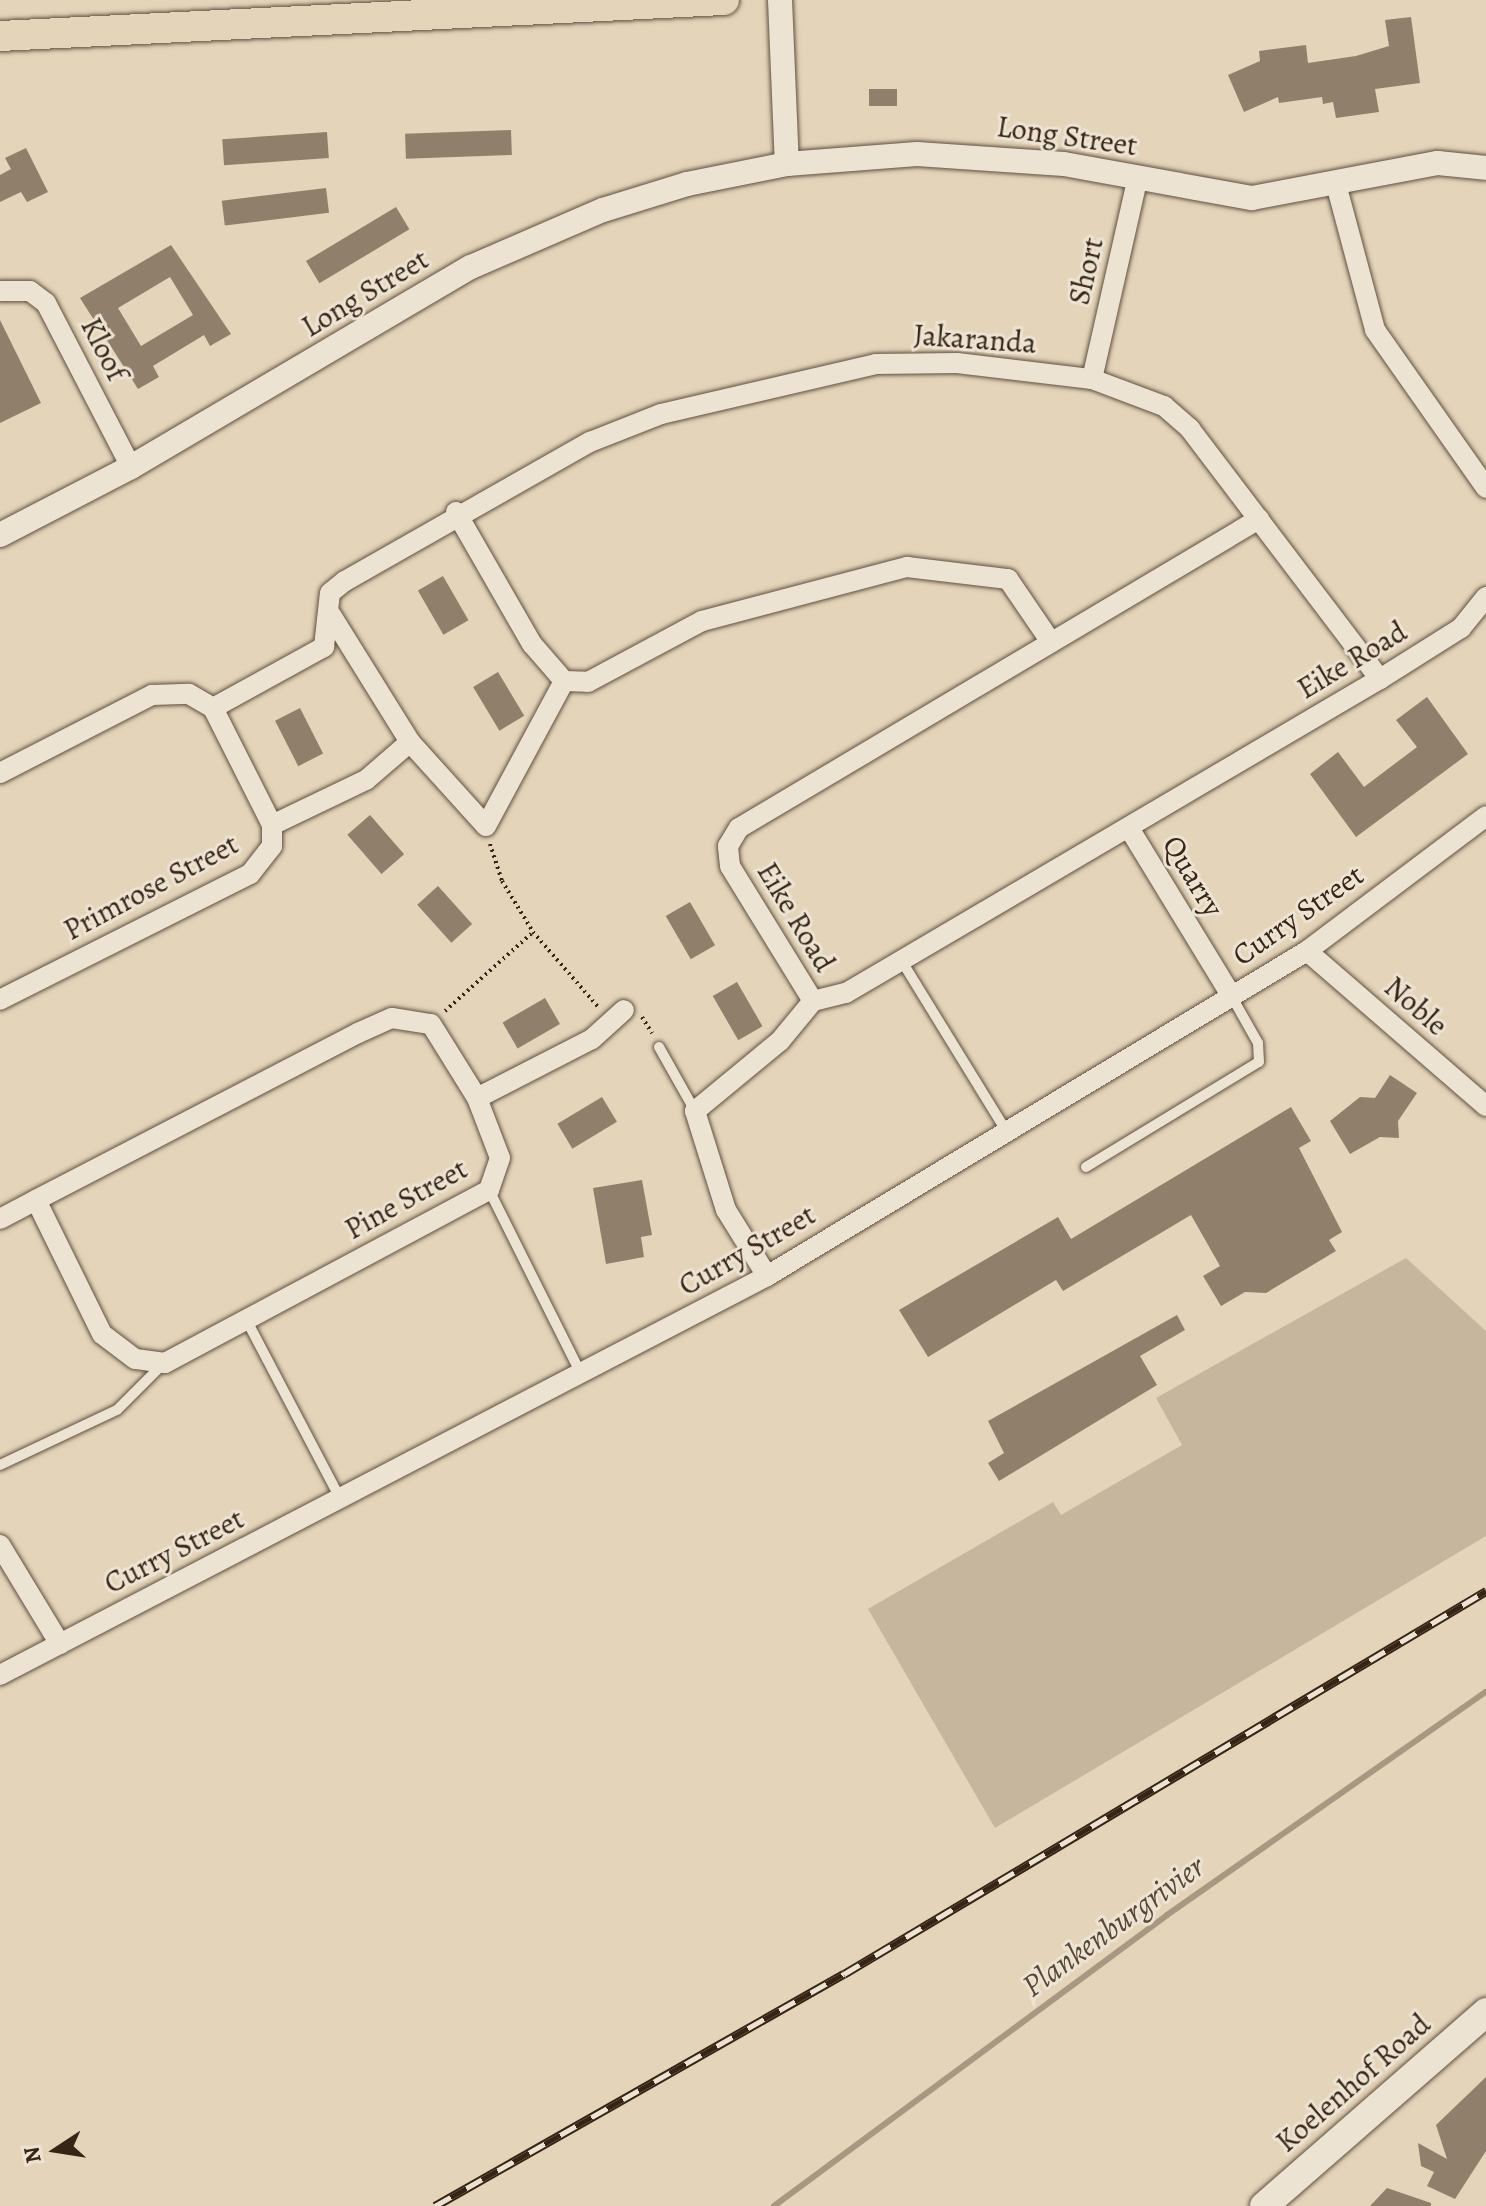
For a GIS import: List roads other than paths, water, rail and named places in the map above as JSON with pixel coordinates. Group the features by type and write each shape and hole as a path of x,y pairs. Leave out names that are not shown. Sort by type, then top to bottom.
{"main road":[{"path":"0,36 724,0"},
{"name":"Koelenhof Road","path":"1264,2206 1486,2012"}],"street":[{"path":"780,0 787,164"},
{"name":"Long Street","path":"0,535 131,467 535,236 687,184 787,164 975,156 1138,177 1252,198 1438,163 1486,168"},
{"name":"Short","path":"1092,379 1138,177"},
{"path":"1336,184 1375,330 1486,488"},
{"name":"Kloof","path":"0,291 30,291 46,303 131,467"},
{"name":"Jakaranda","path":"331,615 330,593 456,512 647,420 821,373 957,363 1092,379 1174,413 1380,679"},
{"path":"456,512 532,644 564,681 588,682 702,621 907,567 1008,579 1051,642"},
{"name":"Eike Road","path":"1259,519 731,837 736,878 813,1001 846,993 1380,679 1461,628 1486,597"},
{"path":"331,615 410,742 486,826 564,681"},
{"path":"0,773 152,695 189,694 213,708 324,647 331,615"},
{"name":"Primrose Street","path":"0,1000 250,874 272,846 272,825 213,708"},
{"path":"272,825 366,780 410,742"},
{"name":"Curry Street","path":"0,1675 767,1276 1307,951 1486,816"},
{"name":"Quarry","path":"1129,828 1232,997"},
{"name":"Noble","path":"1307,951 1486,1106"},
{"path":"767,1276 726,1210 695,1111 780,1041 813,1001"},
{"path":"477,1098 592,1039 624,1014"},
{"name":"Pine Street","path":"36,1200 380,1023 414,1016 431,1024 477,1098 500,1158 489,1190 165,1363"},
{"path":"0,1219 36,1200 102,1334 135,1359 165,1363"},
{"path":"0,1545 60,1644"}],"lane":[{"path":"901,960 1006,1131"},
{"path":"1086,1167 1259,1062 1258,1043 1232,997"},
{"path":"659,1047 695,1111"},
{"path":"489,1190 581,1375"},
{"path":"247,1321 340,1498"},
{"path":"0,1465 117,1410 165,1363"}],"waterway":[{"name":"Plankenburgrivier","path":"774,2206 1167,1915 1486,1692"}],"railway":[{"path":"435,2206 844,1974 1486,1591"}]}
